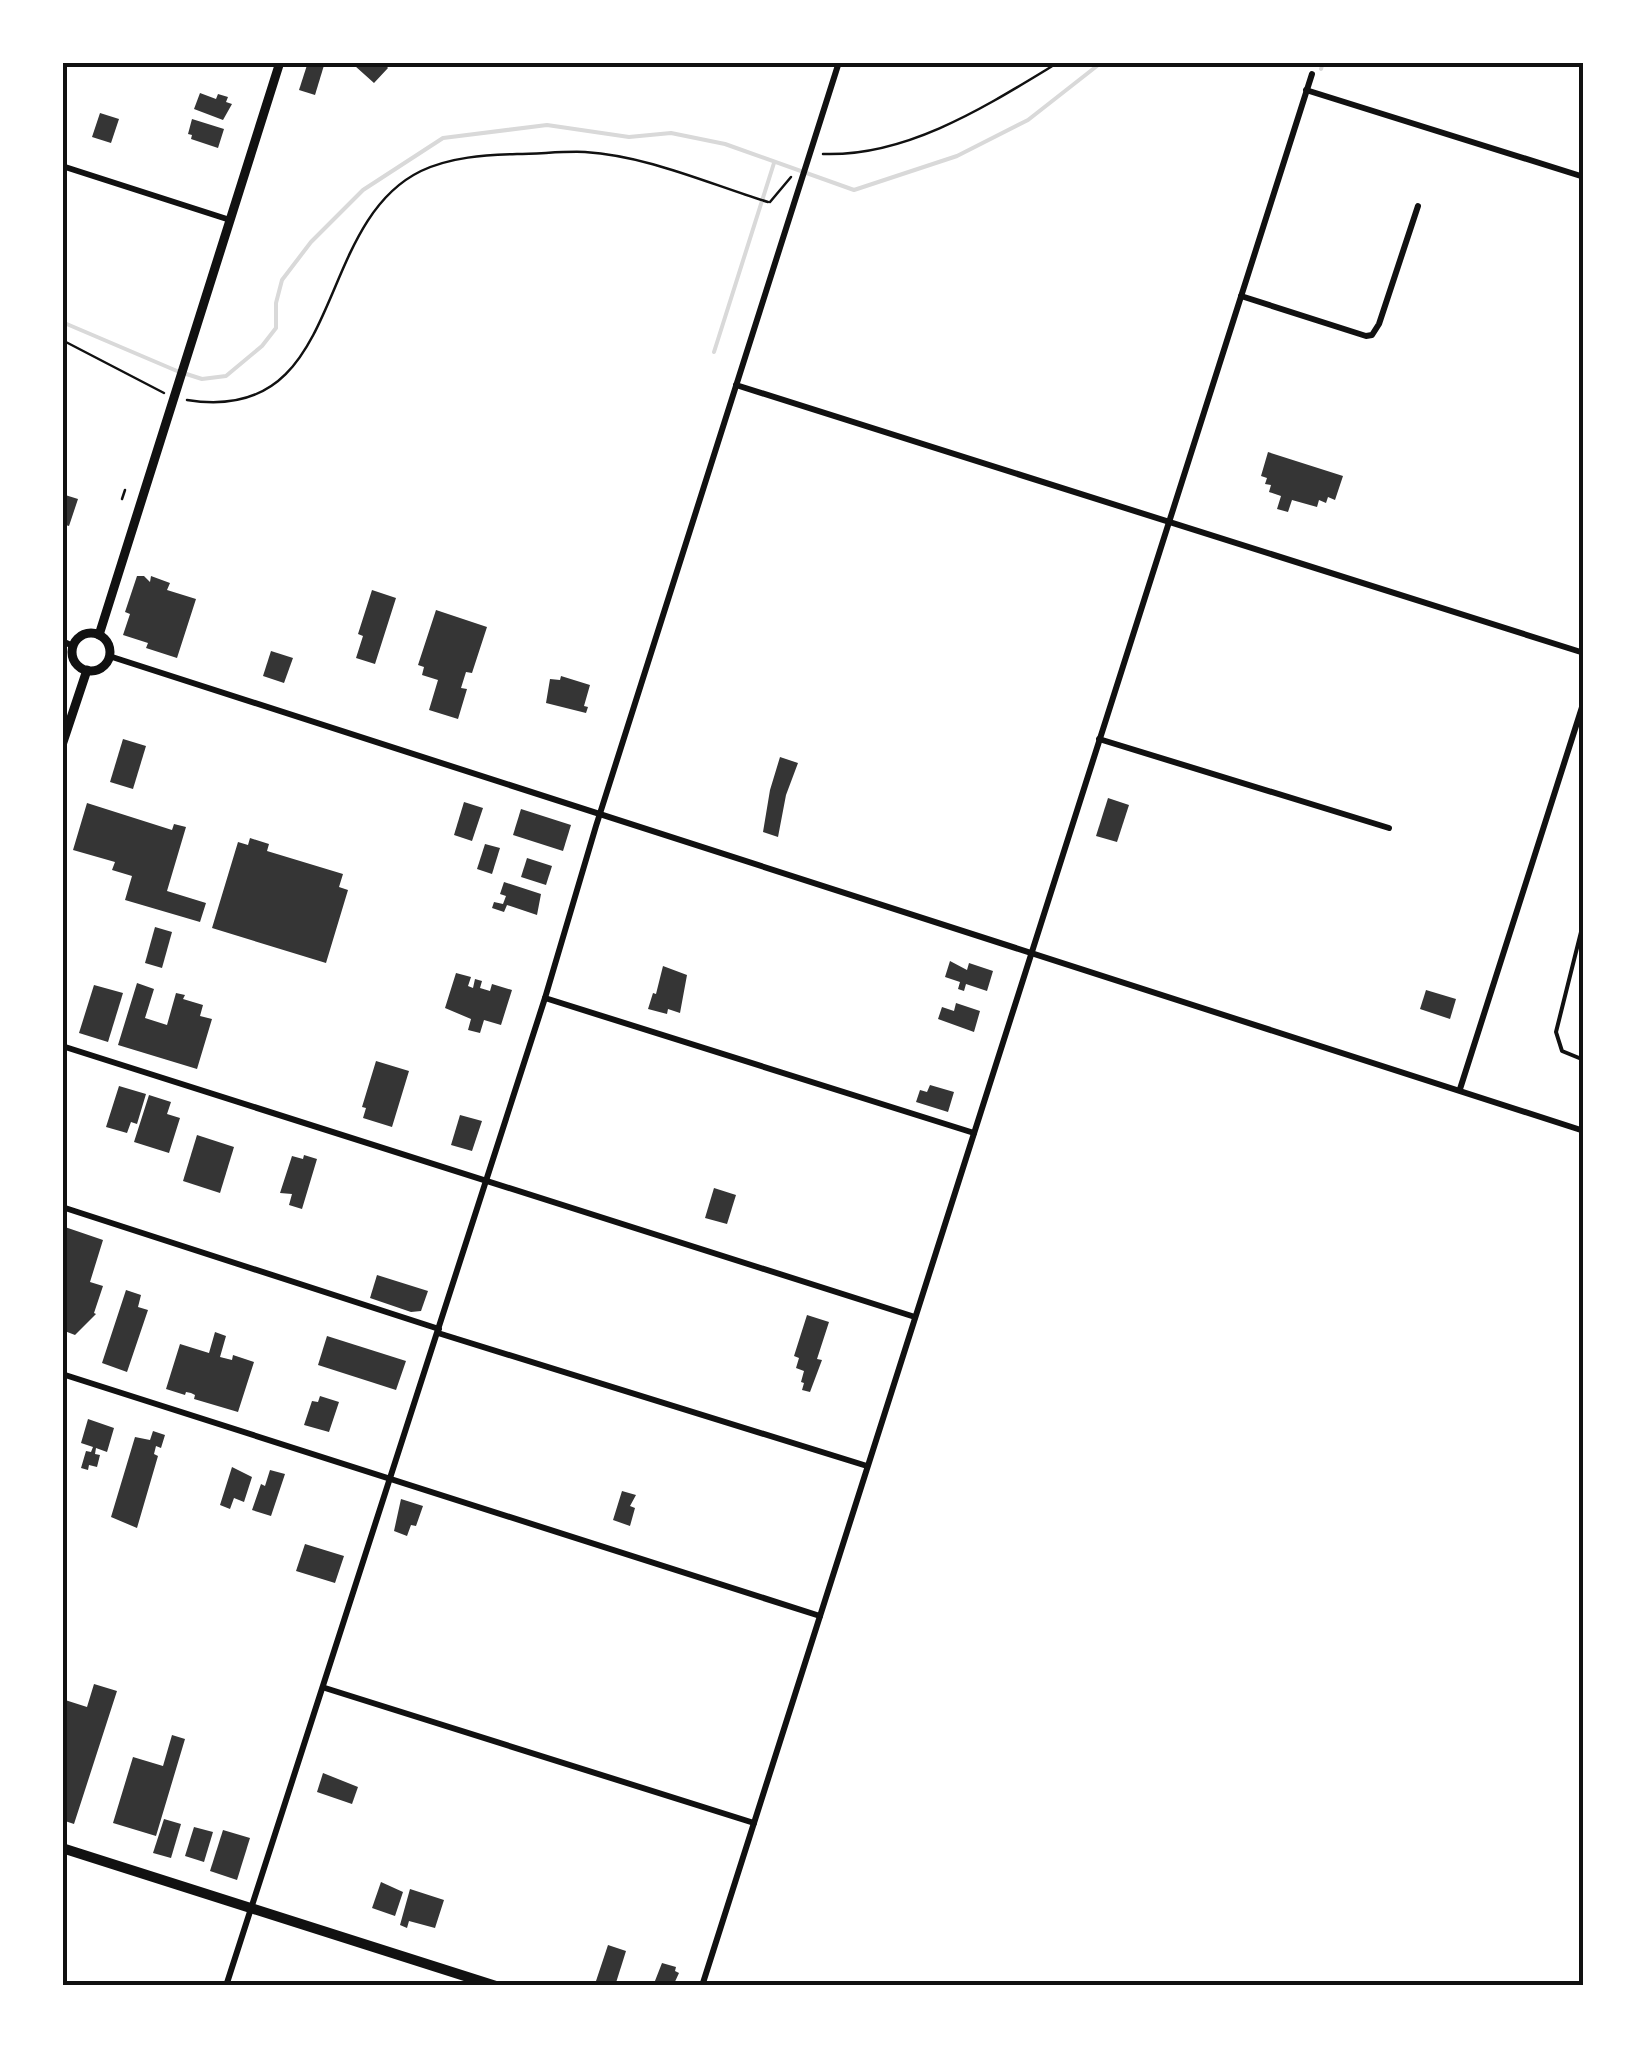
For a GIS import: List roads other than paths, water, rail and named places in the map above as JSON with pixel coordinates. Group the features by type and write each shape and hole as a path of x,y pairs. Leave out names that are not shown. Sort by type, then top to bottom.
{"main road":[{"path":"99,634 280,62"},
{"path":"99,634 109,646 109,656 99,668 88,670 75,661 73,646 81,636 99,634"},
{"path":"62,745 88,670"},
{"path":"62,1848 496,1986"}],"street":[{"path":"226,1986 546,998 600,815 839,62"},
{"path":"702,1986 1029,951 1312,74"},
{"path":"1306,90 1584,177"},
{"path":"62,166 230,220"},
{"path":"1241,296 1372,335 1418,206"},
{"path":"736,385 1584,653"},
{"path":"62,641 73,646"},
{"path":"109,656 1584,1131"},
{"path":"1460,1089 1584,700"},
{"path":"1099,740 1389,828"},
{"path":"546,998 974,1133"},
{"path":"62,1046 915,1317"},
{"path":"62,1208 868,1466"},
{"path":"62,1374 820,1616"},
{"path":"324,1688 754,1823"}],"lane":[{"path":"1584,920 1556,1037 1562,1050 1584,1060"}],"waterway":[{"path":"62,322 177,371 202,379 226,376 262,346 276,328 276,303 282,280 311,242 363,190 443,138 547,125 629,137 671,133 725,144 854,190 957,156 1028,120 1102,62"},
{"path":"1321,69 1323,62"},
{"path":"714,352 774,163"}]}
